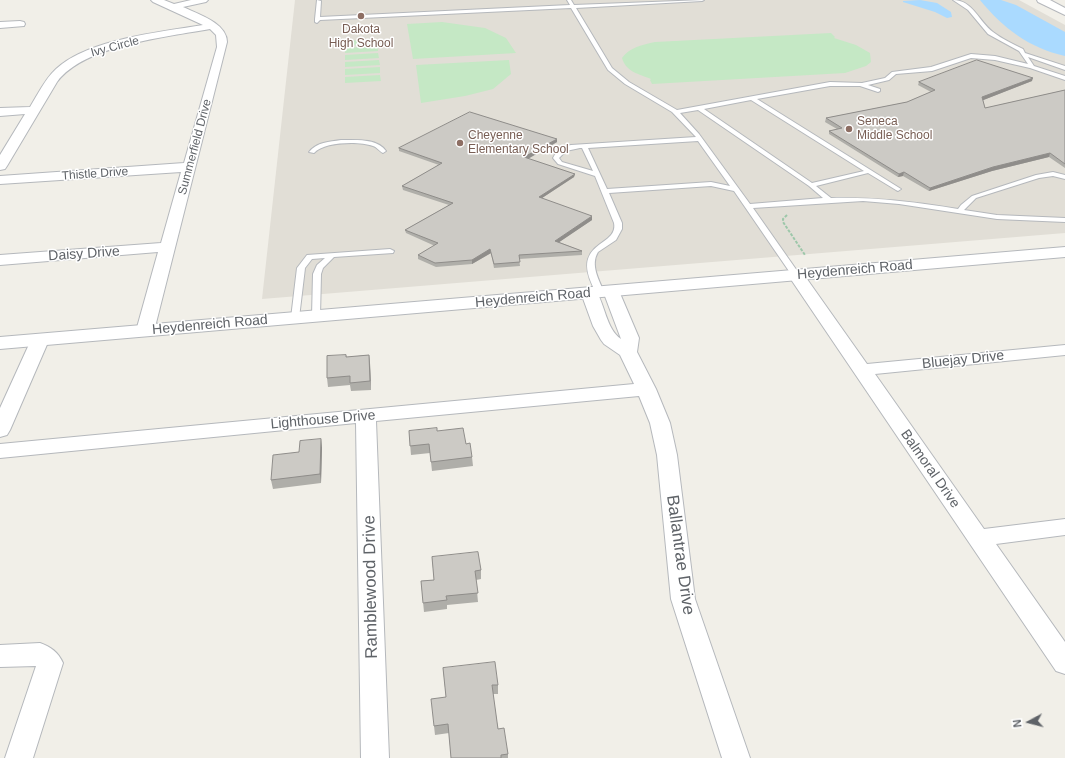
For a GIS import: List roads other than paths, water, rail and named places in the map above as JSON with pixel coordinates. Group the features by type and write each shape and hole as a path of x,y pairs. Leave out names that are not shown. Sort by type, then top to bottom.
{"street":[{"path":"156,0 213,26"},
{"path":"173,8 203,0"},
{"path":"1042,0 1065,12"},
{"path":"0,25 20,24"},
{"name":"Ivy Circle","path":"0,166 60,71 86,55 113,46 213,26"},
{"name":"Summerfield Drive","path":"145,330 222,47 221,35 213,26"},
{"path":"0,112 34,110"},
{"name":"Thistle Drive","path":"0,180 189,167"},
{"name":"Daisy Drive","path":"0,260 167,247"},
{"name":"Heydenreich Road","path":"0,343 1065,252"},
{"name":"Balmoral Drive","path":"796,275 1065,663"},
{"name":"Ballantrae Drive","path":"600,292 602,326 610,340 628,352 646,389 660,423 664,438 683,599 736,758"},
{"path":"0,430 40,340"},
{"name":"Bluejay Drive","path":"862,370 1065,350"},
{"name":"Lighthouse Drive","path":"0,451 646,389"},
{"name":"Ramblewood Drive","path":"366,416 375,758"},
{"path":"978,538 1065,527"},
{"path":"0,656 40,654 50,663 19,758"}],"lane":[{"path":"319,0 317,19 571,3 702,0"},
{"path":"618,2 628,0"},
{"path":"955,0 970,9 990,33 1021,50 1032,67"},
{"path":"571,3 610,69 629,85 676,112 700,139 749,206 796,275"},
{"path":"1024,54 1065,68"},
{"path":"676,112 830,84 861,84 888,79 894,73 932,69 971,56 995,58 1032,67 1065,78"},
{"path":"861,84 878,90"},
{"path":"752,98 898,189"},
{"path":"699,108 811,185 829,200"},
{"path":"597,174 560,163 556,158 560,150 569,147 700,139"},
{"path":"312,152 314,147 322,144 350,142 375,144 383,151"},
{"path":"584,146 620,228 617,234 594,253 591,258 592,272 600,292"},
{"path":"811,185 870,171"},
{"path":"960,211 963,206 974,198 1038,176 1053,174 1065,177"},
{"path":"604,191 711,184 736,189"},
{"path":"749,206 829,200 887,201 1003,217 1065,220"},
{"path":"295,318 301,268 305,261 310,257 390,251"},
{"path":"316,316 317,274 320,267 332,255"}],"water":[{"path":"920,0 937,3 951,12 952,17 947,18 935,12 903,2"},
{"path":"980,0 1001,0 1016,5 1065,32 1065,56 1040,48 1018,36 998,19"}],"place":[{"name":"Dakota High School","path":"361,16"},
{"name":"Seneca Middle School","path":"849,129"},
{"name":"Cheyenne Elementary School","path":"460,143"}]}
